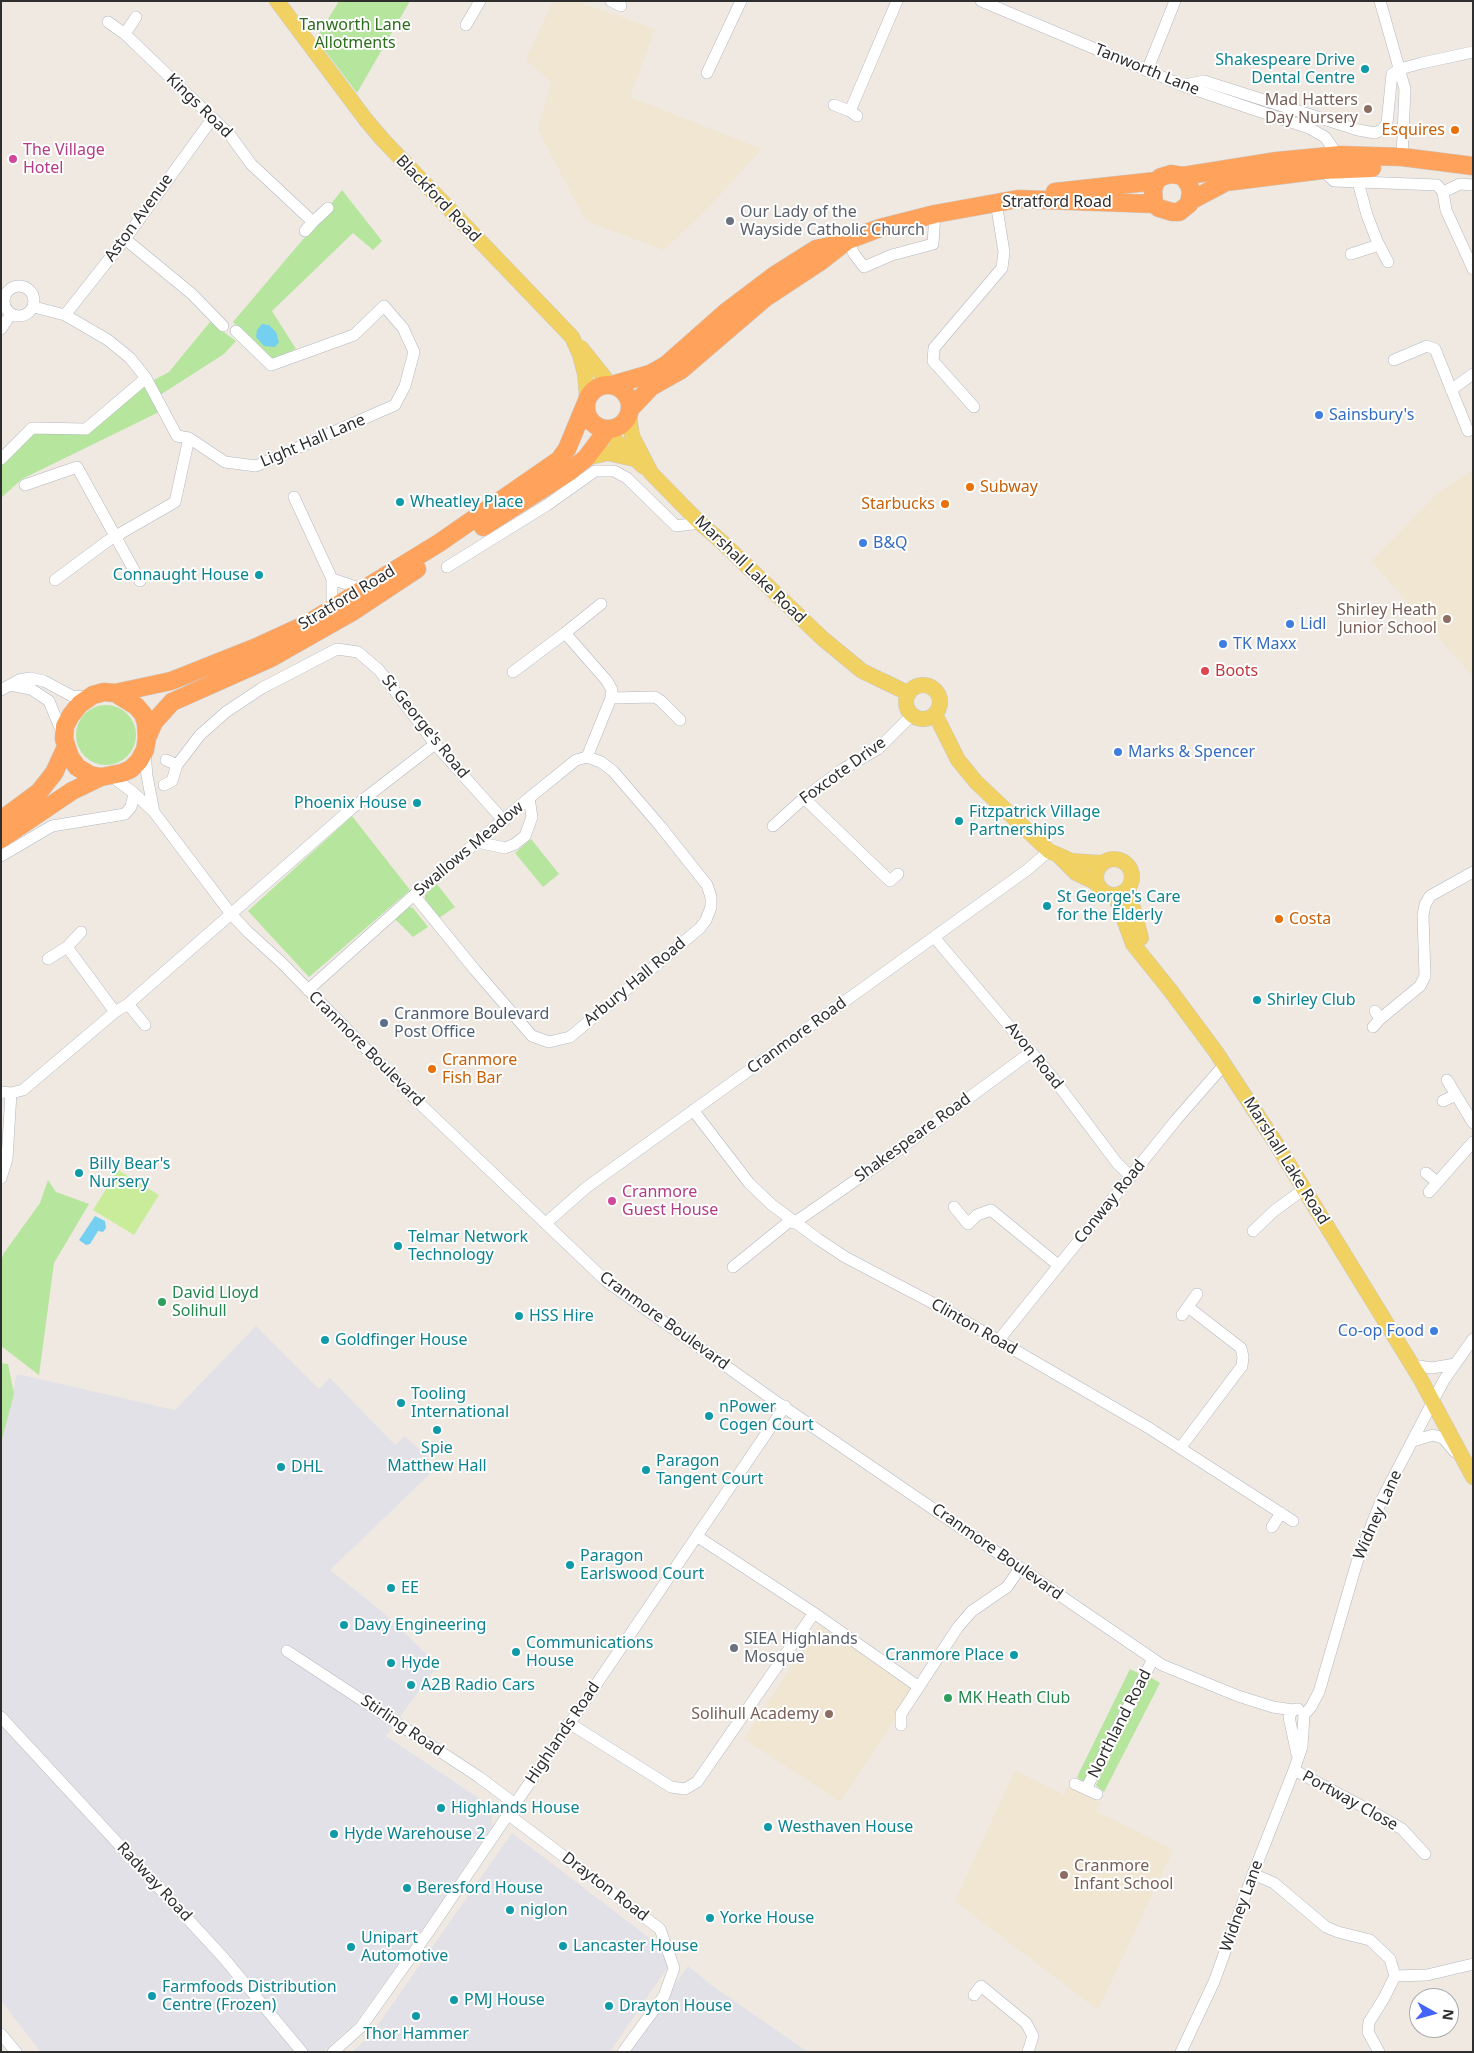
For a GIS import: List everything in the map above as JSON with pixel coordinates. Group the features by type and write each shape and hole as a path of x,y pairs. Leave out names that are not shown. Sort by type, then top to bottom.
{"highway":[{"name":"Stratford Road","path":"1018,200 1154,204 1159,208 1172,212 1185,208 1190,201 1226,182 1318,163 1340,156 1401,163 1468,166"},
{"name":"Stratford Road","path":"115,693 171,681 259,646 307,624 438,543 559,460 567,449 587,400 596,388 650,374 666,365 726,312 775,275 816,250 847,241 880,228 935,214 1065,191 1156,181 1161,177 1171,174 1183,176 1318,163 1362,167 1401,163"},
{"path":"1183,176 1189,185 1190,201"},
{"path":"1154,204 1153,190 1156,181"},
{"name":"Stratford Road","path":"146,744 154,722 172,702 271,658 352,612 569,472 586,458 608,429 621,425 629,412 651,387 681,370 765,298 847,241"},
{"path":"610,385 624,391 628,396 629,412"},
{"path":"587,400 586,411 593,424 608,429"},
{"path":"1,839 72,791 131,769 139,761 146,744 146,723 142,714 136,706 115,693 104,692 88,698 71,715 65,726 65,743 70,757 77,767 90,774 106,777"},
{"path":"1,820 39,792 54,772 65,743"}],"main road":[{"name":"Blackford Road","path":"277,1 372,127 572,337 580,355 585,374 587,400"},
{"path":"572,337 610,385"},
{"name":"Marshall Lake Road","path":"629,412 632,436 651,473 700,523 822,638 862,671 908,693"},
{"path":"608,429 616,442 651,473"},
{"path":"586,458 608,453 636,459"},
{"path":"921,685 933,688 939,695 940,702 935,714 924,719 912,716 906,707 908,693 912,688 921,685"},
{"name":"Marshall Lake Road","path":"935,714 958,760 976,782 1053,853 1076,873 1097,883 1101,890 1107,894 1121,892 1133,879 1130,868 1126,863 1114,858 1102,863 1072,861 1053,853"},
{"path":"1097,883 1096,873 1102,863"},
{"name":"Marshall Lake Road","path":"1121,892 1148,964 1170,990 1224,1065 1304,1189 1433,1401 1471,1473"}],"street":[{"path":"466,25 480,1"},
{"path":"707,72 741,1"},
{"path":"834,105 854,113 896,1"},
{"name":"Tanworth Lane","path":"981,1 1184,86 1316,132 1324,137 1340,156"},
{"path":"1147,71 1175,1"},
{"path":"1380,1 1400,69 1406,97 1401,163"},
{"path":"125,34 136,17"},
{"name":"Kings Road","path":"108,22 125,34 230,135 251,164 313,222"},
{"path":"1184,86 1204,81 1358,130 1375,133 1382,130 1387,123 1392,74 1400,69 1473,52"},
{"name":"Aston Avenue","path":"66,315 125,239 212,119"},
{"path":"1316,132 1320,139 1318,163 1334,181 1437,185 1442,192 1446,210 1473,269"},
{"path":"1358,182 1367,215 1388,262"},
{"path":"1442,192 1460,184 1473,185"},
{"path":"974,407 934,361 934,348 1002,268 1004,252 996,202"},
{"path":"304,231 328,208"},
{"path":"847,241 864,267 892,255 933,244 935,214"},
{"path":"125,239 192,294 223,326"},
{"path":"1351,254 1379,245"},
{"path":"18,286 28,288 33,296 34,307 25,315 16,316 11,314 5,307 4,293 18,286"},
{"name":"Light Hall Lane","path":"34,307 66,315 108,340 130,358 146,378 177,436 189,438 225,462 256,466 394,405 405,386 414,352 402,328 384,306 354,335 270,365 236,331"},
{"path":"1,328 11,314"},
{"path":"1394,360 1427,346 1435,349 1468,431"},
{"path":"1452,390 1473,374"},
{"path":"1,459 32,428 86,429 146,378"},
{"path":"55,580 115,536 175,502 189,438"},
{"path":"25,485 77,467 140,581"},
{"path":"447,567 547,505 595,471 614,471 627,478 676,526 700,523"},
{"path":"294,497 332,579 332,607"},
{"path":"332,579 362,589"},
{"path":"512,672 601,604"},
{"path":"564,634 607,681 612,690 611,698 587,757"},
{"name":"St George's Road","path":"284,675 337,649 358,652 378,670 435,744 504,821"},
{"path":"164,785 172,781 177,765 200,735 213,723 262,688 284,675 271,658"},
{"path":"6,688 19,680 30,678 44,682 72,696 88,698"},
{"path":"6,688 31,689 49,701 65,743"},
{"path":"611,698 655,697 680,720"},
{"name":"Foxcote Drive","path":"773,826 804,798 843,770 878,749 912,716"},
{"name":"Cranmore Boulevard","path":"146,744 146,776 154,812"},
{"path":"1,1178 7,1158 6,1092 23,1090 115,1012 128,1004 351,809 435,744"},
{"name":"Swallows Meadow","path":"308,990 414,895 529,798 576,760 587,757"},
{"name":"Arbury Hall Road","path":"414,895 532,1036 549,1042 570,1036 700,928 706,920 711,907 707,885 661,827 613,770 587,757"},
{"path":"166,760 177,765"},
{"name":"Cranmore Boulevard","path":"106,777 134,793 154,812 231,914 416,1101 546,1223 585,1263 628,1298 1154,1659 1176,1671 1238,1696 1273,1706 1296,1717"},
{"path":"1,856 52,826 126,814 131,807 134,793"},
{"path":"477,842 505,848 515,844 525,836 532,817 529,798"},
{"path":"804,798 890,881 898,874"},
{"name":"Cranmore Road","path":"546,1223 587,1187 1053,853"},
{"path":"1376,1019 1420,986 1425,976 1423,915 1425,905 1430,896 1473,872"},
{"path":"48,960 68,947 81,932"},
{"name":"Avon Road","path":"934,937 1053,1078 1116,1163 1131,1177"},
{"path":"68,947 115,1012"},
{"path":"128,1004 145,1026"},
{"name":"Shakespeare Road","path":"733,1267 793,1222 882,1162 1031,1052"},
{"name":"Conway Road","path":"998,1342 1058,1265 1211,1078 1224,1065"},
{"path":"1447,1080 1473,1123"},
{"path":"1443,1101 1456,1094"},
{"name":"Clinton Road","path":"693,1110 749,1183 793,1222 845,1257 944,1309 1181,1447 1293,1521"},
{"path":"1429,1192 1473,1142"},
{"path":"1426,1173 1437,1182"},
{"path":"1253,1231 1274,1211 1304,1189"},
{"path":"954,1207 968,1224 976,1215 991,1210 1058,1265"},
{"path":"1181,1447 1242,1366 1243,1357 1241,1348 1185,1311 1197,1294"},
{"name":"Widney Lane","path":"1186,2049 1214,1982 1253,1874 1294,1770 1302,1747 1296,1717 1312,1707 1319,1692 1357,1562 1381,1501 1433,1401 1455,1364 1473,1340"},
{"path":"1412,1366 1432,1368 1455,1364"},
{"name":"Highlands Road","path":"333,2052 361,2028 509,1815 569,1723 698,1537 785,1406"},
{"path":"1413,1442 1433,1435 1443,1438 1471,1473"},
{"path":"1272,1528 1281,1513"},
{"path":"698,1537 814,1613 919,1687"},
{"path":"901,1725 901,1714 958,1627 972,1611 1007,1587 1020,1568"},
{"path":"569,1723 671,1787 685,1789 697,1782 814,1613"},
{"name":"Stirling Road","path":"286,1651 479,1777 515,1804"},
{"name":"Northland Road","path":"1075,1784 1092,1792 1154,1659"},
{"name":"Radway Road","path":"1,1717 222,1956 302,2052"},
{"name":"Portway Close","path":"1294,1770 1402,1829 1425,1854"},
{"name":"Drayton Road","path":"509,1815 660,1929 674,1968 664,1996 623,2052"},
{"path":"1253,1874 1274,1883 1288,1893 1326,1927 1370,1940 1390,1959 1395,1976 1369,2022 1368,2032 1379,2052"},
{"path":"1395,1976 1427,1975 1473,1964"},
{"path":"974,1995 981,1986 1026,2023 1033,2036 1028,2052"},
{"path":"1,2034 16,2052"}],"shaded area":[{"path":"553,1 576,1 655,29 630,97 762,149 708,208 664,250 586,221 538,130 551,82 526,60"},
{"name":"Shirley Heath Junior School","path":"1473,470 1473,677 1371,561 1438,493"},
{"path":"256,1326 319,1389 330,1378 395,1445 405,1436 437,1467 330,1570 384,1613 438,1665 386,1736 492,1807 492,1826 428,1922 356,2022 323,2052 41,2052 1,2001 1,1443 17,1374 175,1410"},
{"name":"Solihull Academy","path":"819,1625 915,1689 840,1802 744,1739"},
{"name":"Cranmore Infant School","path":"1015,1770 1064,1795 1068,1787 1101,1803 1096,1811 1173,1850 1098,2010 955,1901"},
{"path":"512,1833 652,1940 669,1965 610,2052 352,2052 370,2036"},
{"path":"688,1966 711,1985 808,2052 628,2052"}],"green space":[{"name":"Tanworth Lane Allotments","path":"339,1 410,1 357,93 316,39"},
{"path":"342,190 382,241 373,250 353,233 272,311 296,349 272,360 233,322"},
{"path":"210,322 236,341 224,354 160,395 152,381 169,372"},
{"path":"144,385 159,412 22,479 1,498 1,466 35,432 87,432"},
{"path":"100,705 112,705 128,713 134,723 136,735 134,747 128,757 112,765 100,765 84,757 76,741 76,729 84,713"},
{"path":"352,816 410,890 309,977 248,911"},
{"path":"531,839 559,874 543,887 515,853"},
{"path":"436,883 455,907 439,918 425,900 425,895"},
{"path":"409,907 413,908 428,927 413,937 395,919"},
{"path":"118,1170 159,1195 134,1235 93,1210"},
{"path":"48,1180 56,1192 89,1204 54,1263 39,1375 1,1346 1,1261 4,1253 40,1203"},
{"path":"1,1363 8,1364 14,1394 1,1443"},
{"path":"1130,1669 1140,1674 1085,1784 1077,1777"},
{"path":"1150,1677 1160,1683 1104,1792 1096,1785"}],"water":[{"path":"262,324 269,325 276,332 279,342 275,347 264,346 256,337 257,330"},
{"path":"95,1216 105,1221 106,1228 103,1232 98,1231 90,1244 86,1245 79,1240"}],"place":[{"name":"Shakespeare Drive Dental Centre","path":"1365,69"},
{"name":"Mad Hatters Day Nursery","path":"1368,109"},
{"name":"Esquires","path":"1455,130"},
{"name":"The Village Hotel","path":"13,159"},
{"name":"Our Lady of the Wayside Catholic Church","path":"730,221"},
{"name":"Sainsbury's","path":"1319,415"},
{"name":"Subway","path":"970,487"},
{"name":"Wheatley Place","path":"400,502"},
{"name":"Starbucks","path":"945,504"},
{"name":"B&Q","path":"863,543"},
{"name":"Connaught House","path":"259,575"},
{"name":"Shirley Heath Junior School","path":"1447,619"},
{"name":"Lidl","path":"1290,624"},
{"name":"TK Maxx","path":"1223,644"},
{"name":"Boots","path":"1205,671"},
{"name":"Marks & Spencer","path":"1118,752"},
{"name":"Phoenix House","path":"417,803"},
{"name":"Fitzpatrick Village Partnerships","path":"959,821"},
{"name":"St George's Care for the Elderly","path":"1047,906"},
{"name":"Costa","path":"1279,919"},
{"name":"Shirley Club","path":"1257,1000"},
{"name":"Cranmore Boulevard Post Office","path":"384,1023"},
{"name":"Cranmore Fish Bar","path":"432,1069"},
{"name":"Billy Bear's Nursery","path":"79,1173"},
{"name":"Cranmore Guest House","path":"612,1201"},
{"name":"Telmar Network Technology","path":"398,1246"},
{"name":"David Lloyd Solihull","path":"162,1302"},
{"name":"HSS Hire","path":"519,1316"},
{"name":"Co-op Food","path":"1434,1331"},
{"name":"Goldfinger House","path":"325,1340"},
{"name":"Tooling International","path":"401,1403"},
{"name":"nPower Cogen Court","path":"709,1416"},
{"name":"Spie Matthew Hall","path":"437,1430"},
{"name":"DHL","path":"281,1467"},
{"name":"Paragon Tangent Court","path":"646,1470"},
{"name":"Paragon Earlswood Court","path":"570,1565"},
{"name":"EE","path":"391,1588"},
{"name":"Davy Engineering","path":"344,1625"},
{"name":"SIEA Highlands Mosque","path":"734,1648"},
{"name":"Communications House","path":"516,1652"},
{"name":"Cranmore Place","path":"1014,1655"},
{"name":"Hyde","path":"391,1663"},
{"name":"A2B Radio Cars","path":"411,1685"},
{"name":"MK Heath Club","path":"948,1698"},
{"name":"Solihull Academy","path":"829,1714"},
{"name":"Highlands House","path":"441,1808"},
{"name":"Westhaven House","path":"768,1827"},
{"name":"Hyde Warehouse 2","path":"334,1834"},
{"name":"Cranmore Infant School","path":"1064,1875"},
{"name":"Beresford House","path":"407,1888"},
{"name":"niglon","path":"510,1910"},
{"name":"Yorke House","path":"710,1918"},
{"name":"Lancaster House","path":"563,1946"},
{"name":"Unipart Automotive","path":"351,1947"},
{"name":"Farmfoods Distribution Centre (Frozen)","path":"152,1996"},
{"name":"PMJ House","path":"454,2000"},
{"name":"Drayton House","path":"609,2006"},
{"name":"Thor Hammer","path":"416,2016"}]}
